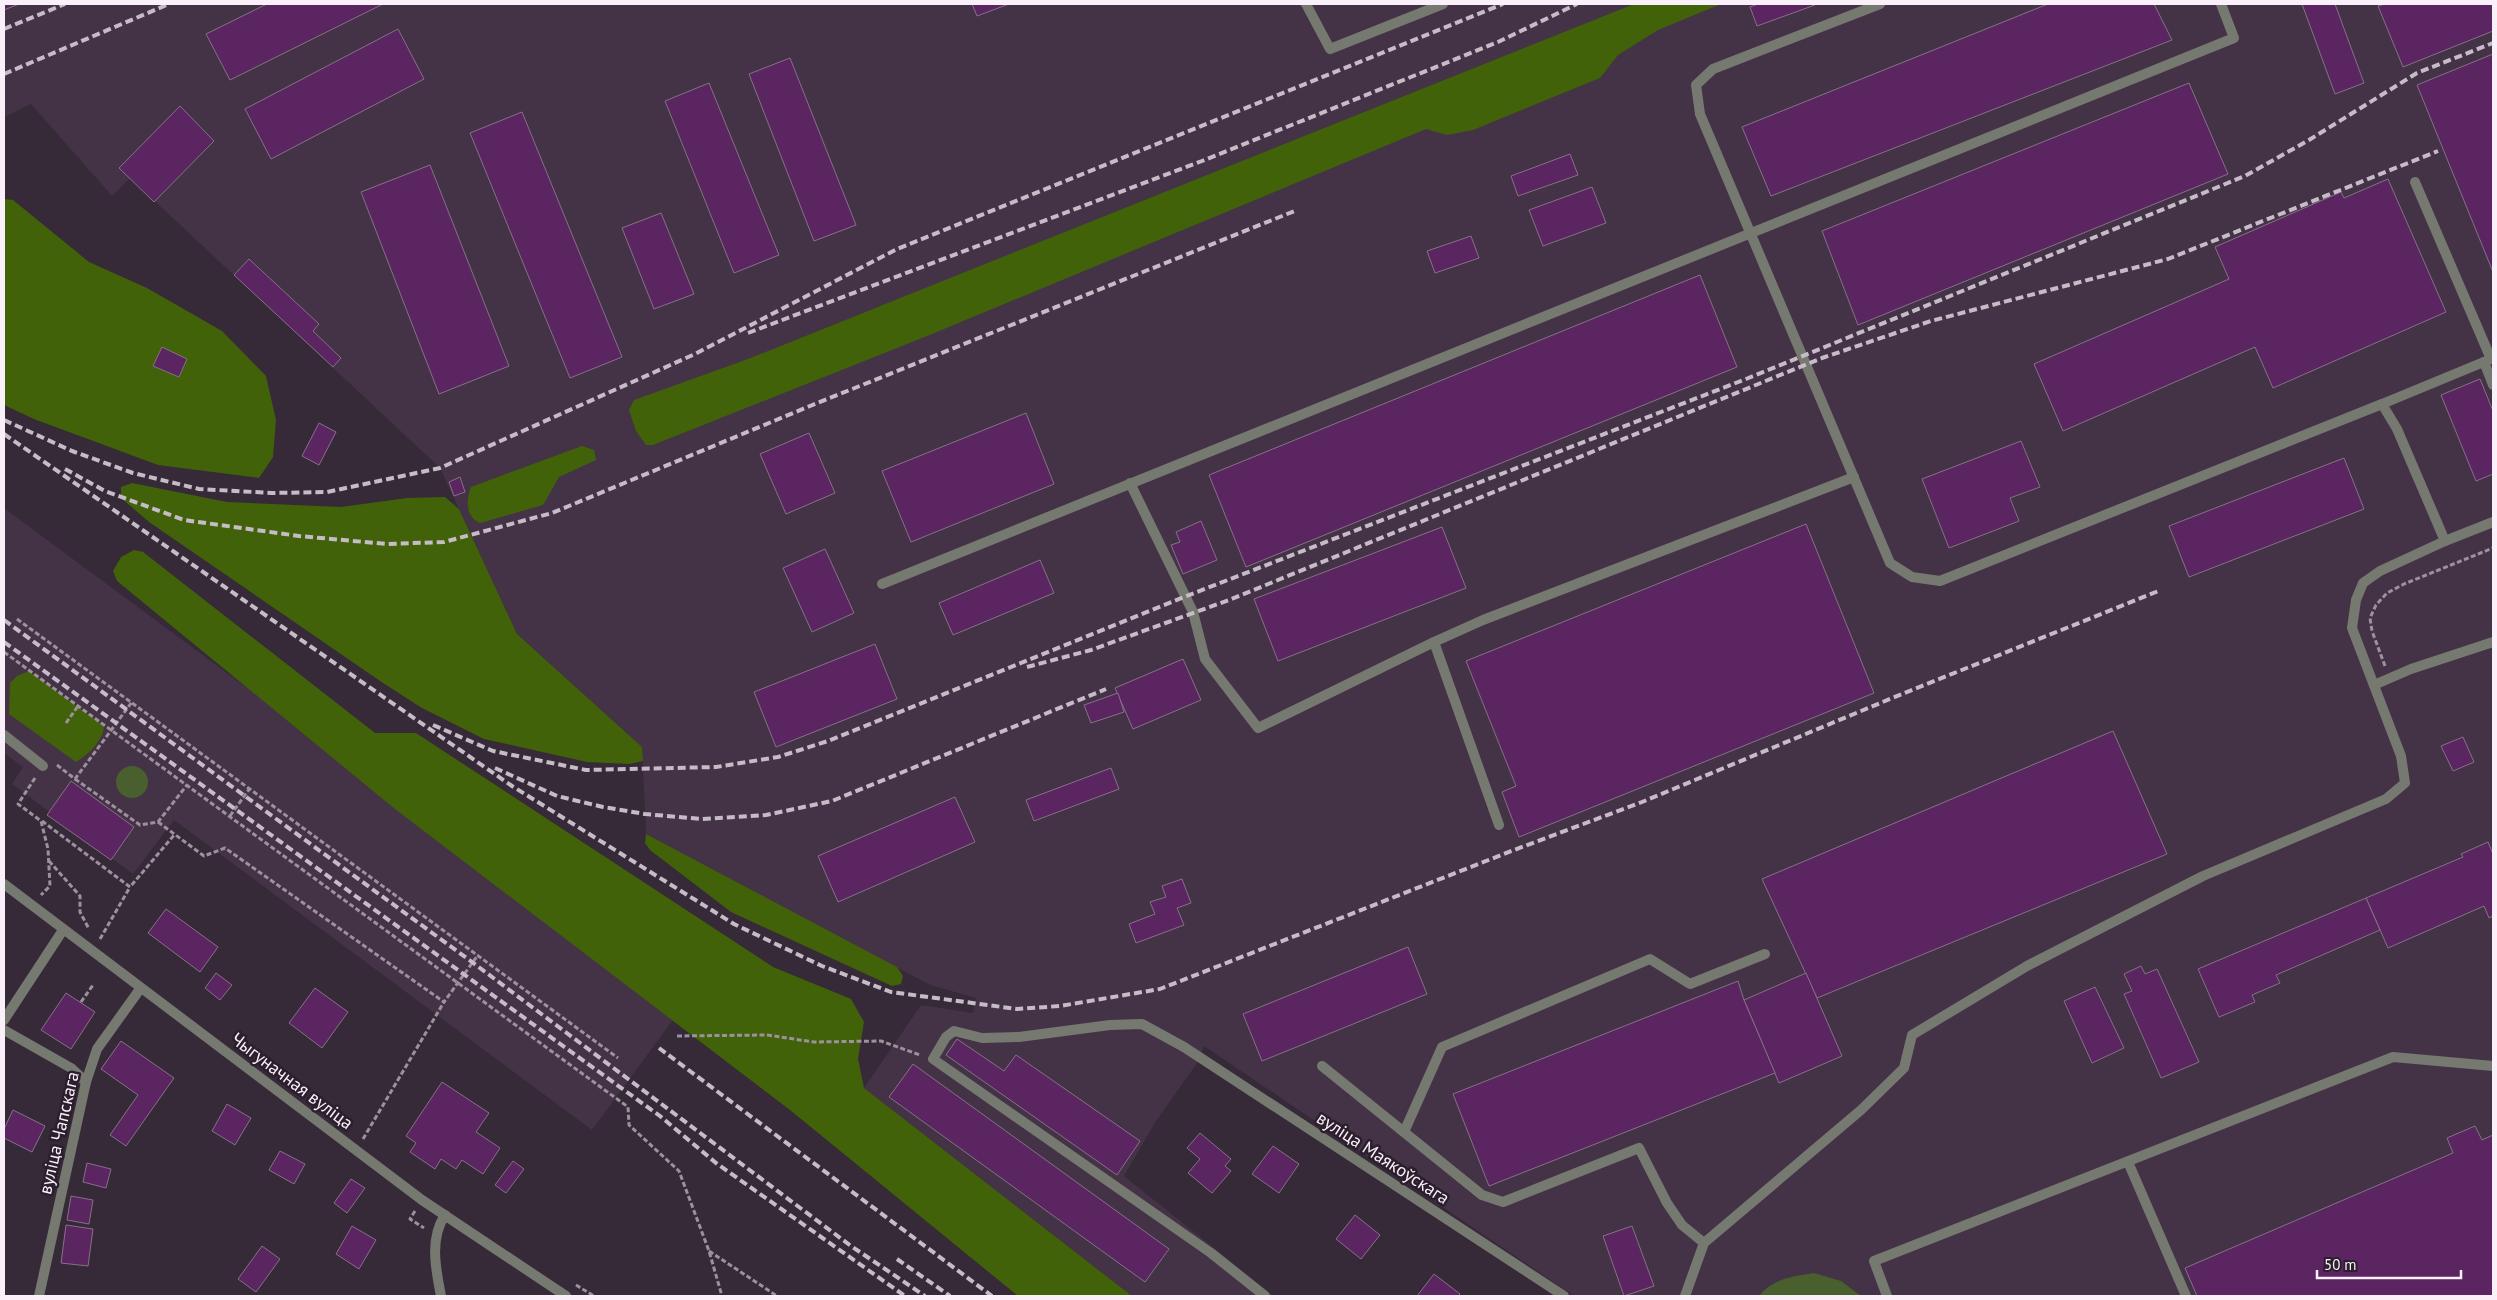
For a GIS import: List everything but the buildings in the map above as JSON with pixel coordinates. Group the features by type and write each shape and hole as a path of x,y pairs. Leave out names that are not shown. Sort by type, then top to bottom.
{"street":[{"path":"1306,4 1330,49 1443,4"},
{"path":"1880,4 1713,69 1696,85 1700,114 1890,563 1912,577 1940,581 2491,359 2415,182"},
{"path":"882,584 2234,38 2221,4"},
{"path":"2484,362 2493,385"},
{"path":"2382,404 2396,429 2444,541"},
{"path":"1130,483 1193,612 1205,659 1258,728 1482,620 1854,477"},
{"path":"1685,1296 1704,1243 1861,1110 1904,1068 1912,1035 2027,966 2203,876 2386,799 2405,783 2401,756 2352,628 2356,600 2363,583 2380,572 2444,541 2493,522"},
{"path":"1434,642 1499,825"},
{"path":"2374,685 2411,668 2493,642"},
{"path":"4,734 43,766"},
{"name":"Чыгуначная вуліца","path":"4,884 140,989 422,1200 566,1296"},
{"path":"4,1020 64,930"},
{"path":"1404,1132 1442,1047 1650,959 1690,984 1765,954"},
{"name":"вуліца Чапскага","path":"40,1296 86,1082 97,1050 140,989"},
{"name":"вуліца Маякоўскага","path":"932,1059 946,1037 954,1031 982,1038 1019,1037 1142,1024 1184,1047 1564,1296"},
{"path":"4,1030 71,1068 86,1082"},
{"path":"1887,1296 1874,1262 2393,1057 2493,1066"},
{"path":"932,1059 1211,1253 1264,1296"},
{"path":"1322,1066 1482,1195 1503,1202 1639,1148 1667,1203 1682,1225 1704,1243"},
{"path":"2128,1162 2186,1296"},
{"path":"441,1296 435,1266 436,1236 439,1224 445,1215"}],"path":[{"path":"2390,678 2372,631 2370,618 2376,605 2387,593 2404,584 2493,548"},
{"path":"17,618 618,1058"},
{"path":"4,652 628,1107 629,1125 679,1171 709,1251 722,1296"},
{"path":"75,779 132,702"},
{"path":"66,723 78,706"},
{"path":"175,834 130,888 18,804 48,759 140,825 158,822 187,785"},
{"path":"230,816 250,788"},
{"path":"38,898 50,886 49,861 41,820"},
{"path":"158,822 204,856 225,848 444,1002"},
{"path":"49,861 80,896 80,912 97,943"},
{"path":"360,1143 444,1002 478,955"},
{"path":"81,1002 93,985"},
{"path":"677,1036 767,1035 814,1042 881,1041 932,1059"},
{"path":"709,1251 777,1296"}],"shaded area":[{"path":"4,4 2493,4 2493,1296 1574,1296 1204,1046 1198,1062 1156,1121 1124,1176 1274,1296 1132,1296 864,1088 921,1005 973,1013 976,998 930,985 646,834 642,747 517,634 440,468 130,178 112,196 31,104 4,117"},
{"path":"4,508 681,1009 592,1130 174,820 133,874 12,784 23,767 4,753"}],"green space":[{"path":"1634,4 1721,4 1658,30 1618,55 1600,78 1473,130 1447,135 1426,129 932,334 653,445 646,445 636,431 629,410 634,400 748,359"},
{"path":"4,199 13,200 89,262 147,288 222,331 266,376 276,420 273,457 259,478 158,465 34,419 4,405"},
{"path":"582,446 594,450 596,460 559,477 543,505 480,523 472,517 468,507 471,487"},
{"path":"132,483 227,502 341,507 407,498 445,497 459,509 517,634 642,747 643,761 629,764 587,762 484,739 422,708 149,522 121,498 121,487"},
{"path":"134,550 143,552 375,733 416,733 773,967 851,999 864,1022 858,1059 864,1088 1132,1296 1018,1296 790,1110 395,809 117,581 113,571 121,557"},
{"path":"29,671 104,726 98,742 86,755 76,762 9,714 10,683 17,676"},
{"path":"132,766 144,770 148,782 144,794 132,798 120,794 116,782 120,770"},
{"path":"646,834 897,967 903,976 901,984 892,986 731,912 650,850 645,843"},
{"path":"1814,1273 1841,1281 1861,1296 1759,1296 1764,1290 1777,1282 1791,1277"}],"railway":[{"path":"4,29 65,4"},
{"path":"4,74 169,4"},
{"path":"4,420 72,451 133,473 199,489 272,493 327,492 440,468 695,354 897,249 1503,4"},
{"path":"748,333 1202,161 1498,42 1577,4"},
{"path":"433,725 493,751 586,770 716,767 778,757 828,741 1184,597 1746,379 2245,176 2309,140 2417,73 2493,43"},
{"path":"1027,667 1091,650 1229,600 1822,358 1931,321 2168,259 2438,151"},
{"path":"65,469 105,491 184,520 299,536 387,544 444,542 552,513 810,406 1297,210"},
{"path":"4,434 512,786 734,924 822,966 891,992 1017,1009 1060,1006 1160,989 1514,850 1642,802 1902,694 2161,590"},
{"path":"4,620 472,962 851,1246 925,1296"},
{"path":"4,642 660,1116 716,1163 905,1296"},
{"path":"495,768 557,796 603,807 645,814 701,819 766,815 832,801 1106,689"},
{"path":"659,1048 992,1296"},
{"path":"897,1259 950,1296"}]}
